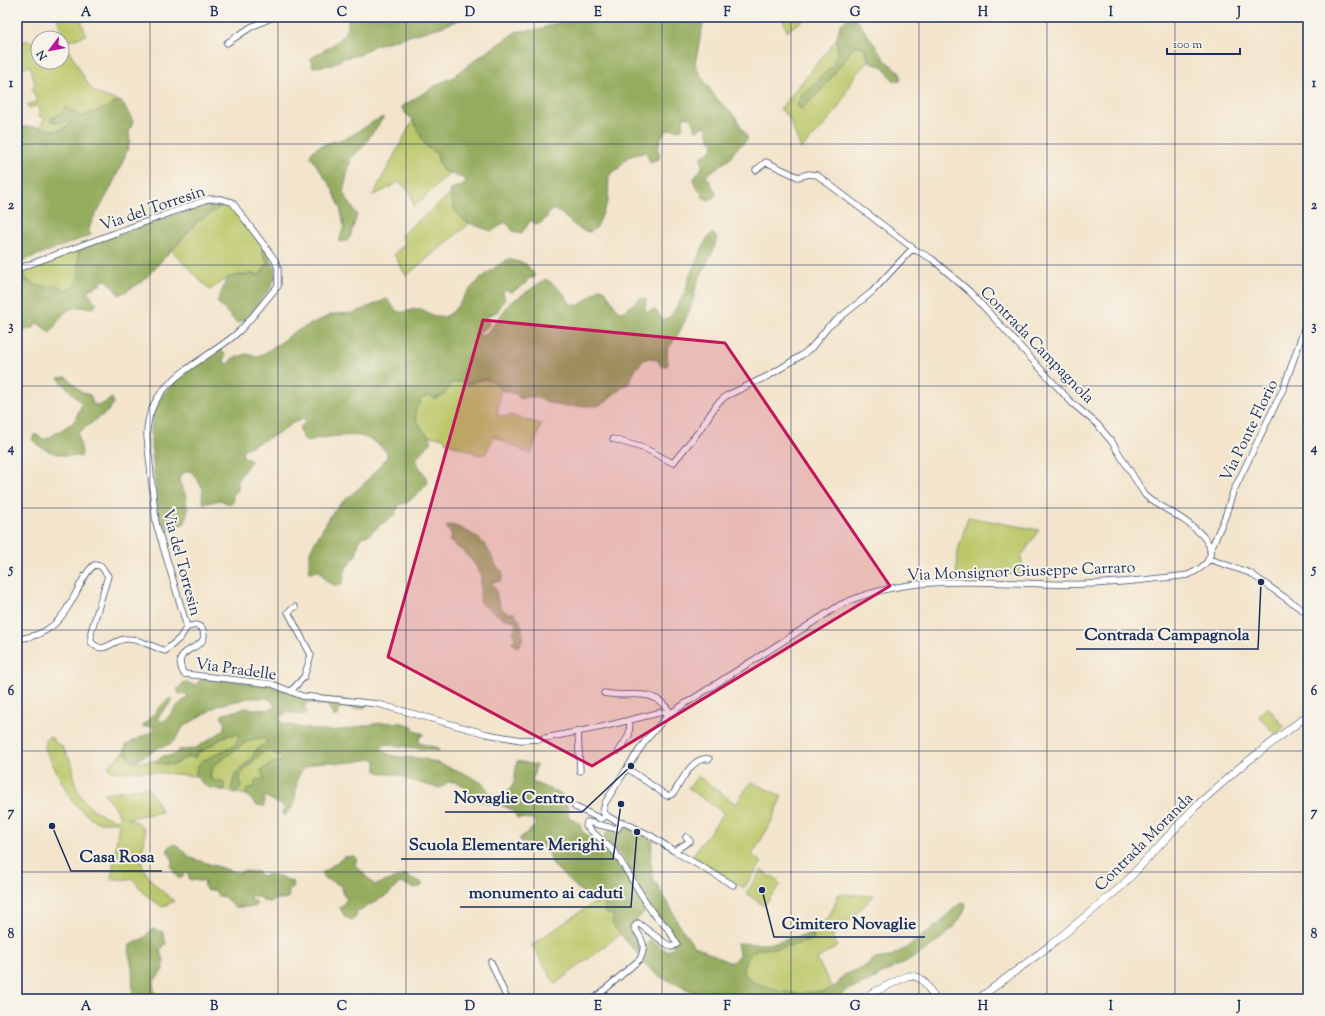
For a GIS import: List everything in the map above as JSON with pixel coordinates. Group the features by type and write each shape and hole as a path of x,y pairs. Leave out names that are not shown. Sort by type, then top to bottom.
{"street":[{"path":"227,43 251,27 273,17"},
{"name":"Contrada Campagnola","path":"756,170 765,161 798,176 809,174 817,175 914,250 939,264 981,303 1072,403 1091,418 1105,432 1145,495 1194,528 1205,538 1210,552"},
{"name":"Via del Torresin","path":"17,269 208,199 220,199 232,202 275,260 278,268 278,286 234,336 195,362 167,387 154,403 148,419 147,437 156,523 187,627"},
{"path":"613,439 646,449 673,464 699,431 717,404 726,396 770,375 802,355 812,347 828,327 872,292 909,252 914,250"},
{"name":"Via Ponte Florio","path":"1210,552 1225,517 1233,492 1284,387 1308,318"},
{"path":"1210,552 1209,559 1250,573 1308,614"},
{"name":"Via Monsignor Giuseppe Carraro","path":"670,714 840,605 856,597 875,592 934,583 1088,584 1126,582 1188,575 1201,570 1209,559"},
{"name":"Via Pradelle","path":"17,639 32,638 54,626 70,605 88,571 94,565 101,566 108,576 91,632 91,642 96,648 102,649 127,639 141,641 164,651 180,638 187,627 196,625 202,628 204,633 200,643 186,651 181,656 180,662 184,674 272,684 302,696 378,704 417,716 503,738 521,740 540,739 578,732 630,721 662,712 670,714"},
{"name":"Via Pradelle","path":"291,691 304,677 311,655 288,612 295,607"},
{"path":"604,693 617,696 649,695 663,701 670,714 646,740 605,803 603,812 606,816 621,823 626,823 653,837 733,886"},
{"name":"Contrada Moranda","path":"978,999 1048,947 1122,886 1195,807 1239,768 1308,715"},
{"path":"619,751 629,735 630,721"},
{"path":"578,732 580,770"},
{"path":"627,768 667,796 673,794 696,761 702,758 709,759"},
{"path":"576,807 601,819 606,816"},
{"path":"594,999 640,959 644,950 642,941 634,927 635,924 638,923 672,947 677,944 670,930 652,912 615,852 586,826 588,822 594,822 617,830 621,823"},
{"path":"674,851 690,841 686,836"},
{"path":"491,962 507,999"},
{"path":"860,999 907,976 914,975 925,981 935,999"}],"highlighted area":[{"path":"483,320 725,343 890,586 592,766 388,657"}],"green space":[{"path":"80,17 86,35 70,41 70,30 62,30 57,18"},
{"path":"348,17 467,17 441,27 373,46 360,55 344,58 332,65 313,67 310,59 329,47 341,37 348,25"},
{"path":"570,17 708,17 704,19 695,64 702,78 717,99 735,116 748,139 735,150 730,159 706,175 717,195 709,200 702,197 703,194 697,189 693,180 702,167 701,157 711,150 714,144 709,138 707,128 702,126 699,130 696,130 692,121 684,116 682,129 672,129 663,134 658,150 660,155 659,159 650,162 646,152 627,157 619,168 609,175 608,201 597,227 590,232 579,229 562,214 552,209 546,219 539,224 536,225 531,220 521,234 513,231 506,222 492,231 462,219 454,208 450,189 463,185 466,181 465,179 442,170 436,153 425,145 413,120 401,107 442,82 452,78 517,31 539,30 553,24 564,22"},
{"path":"782,17 808,17 787,31"},
{"path":"850,17 854,17 858,21 886,61 899,72 901,76 900,81 893,80 882,66 871,62 863,46 854,46 822,89 815,97 800,109 797,105 802,94 812,87 823,74 835,65 834,60 838,51 836,40 840,25"},
{"path":"17,40 30,41 30,66 22,68 17,66"},
{"path":"836,40 838,51 834,60 835,65 823,74 812,87 802,94 798,103 802,107 830,78 854,46 863,46 869,62 855,76 832,116 801,149 788,116 780,109"},
{"path":"70,52 89,86 96,93 118,101 108,107 81,117 65,108 59,115 57,115 59,123 68,120 70,122 68,126 54,131 39,127 45,119 39,116 39,108 36,106 29,108 27,105 31,103 38,103 32,90 35,84 31,70 70,70"},
{"path":"118,101 122,102 133,121 129,133 130,141 126,154 114,180 94,216 89,232 91,235 17,263 17,127 37,127 50,130 64,129 70,122 68,120 59,123 51,121 51,118 59,115 67,107 81,117 108,107"},
{"path":"384,117 361,149 351,158 343,192 357,215 350,237 347,241 339,242 344,226 340,207 332,188 310,156 316,148 321,145 348,137"},
{"path":"413,120 428,148 436,153 442,170 449,174 414,207 409,192 398,182 373,195"},
{"path":"451,194 457,211 469,224 406,276 394,254 405,244 401,235"},
{"path":"219,201 227,203 197,222 142,282 119,295 107,280 101,281 101,284 88,290 88,293 97,304 93,308 83,307 71,309 63,315 50,333 39,324 35,323 34,328 25,330 17,339 17,272 23,270 26,280 33,284 45,287 57,285 65,291 76,284 79,272 78,249 208,202"},
{"path":"227,203 231,204 265,248 261,251 268,262 260,275 245,274 233,276 210,290 172,251 197,222"},
{"path":"713,233 717,238 713,251 697,283 692,305 679,333 667,350 668,365 662,367 657,360 650,358 644,360 635,370 629,383 610,397 608,401 597,406 560,406 531,396 520,399 516,394 500,390 494,382 490,380 478,380 468,384 463,381 451,383 445,394 435,399 430,396 421,398 420,404 415,410 415,415 420,426 431,439 431,443 419,454 417,461 426,477 427,485 408,502 399,505 394,516 368,535 360,538 356,555 346,568 342,584 337,586 327,582 320,571 309,572 309,556 311,549 331,515 339,505 365,483 387,457 387,453 374,441 361,436 319,438 308,442 303,438 300,429 300,427 306,422 304,419 293,423 275,435 244,449 242,453 244,457 251,461 238,479 238,490 233,495 233,502 230,504 220,500 204,504 202,500 203,489 192,472 187,471 179,476 180,484 186,496 188,509 185,523 171,530 159,523 151,442 152,415 159,399 172,384 218,347 225,354 224,361 227,365 233,358 247,354 256,356 263,354 286,339 292,333 333,314 354,313 387,299 399,312 421,309 435,316 444,317 455,309 469,290 478,281 508,259 526,264 534,274 534,278 528,278 526,283 512,292 505,290 503,292 505,299 497,312 487,316 489,323 488,326 480,332 479,335 481,336 487,334 510,303 546,279 563,293 572,305 579,305 600,288 604,289 619,312 626,311 641,298 646,299 645,310 647,312 654,309 664,320 671,316 681,299 686,289 689,277 707,238"},
{"path":"265,248 276,269 275,278 270,289 245,320 237,323 217,302 228,277 252,274 260,275 268,262 261,251"},
{"path":"78,249 78,279 71,288 65,291 57,285 41,287 31,283 24,275 23,270"},
{"path":"67,377 81,392 90,395 93,404 101,404 112,398 114,403 108,411 78,433 82,453 81,457 64,456 54,453 41,447 32,439 35,434 45,440 74,422 82,404 58,378"},
{"path":"480,380 493,380 499,386 500,396 497,415 509,417 509,415 541,424 531,455 494,436 486,453 480,455 446,442 444,438 428,436 422,430 415,418 415,410 420,398 430,396 435,399 445,394 451,383 463,381 468,384"},
{"path":"968,517 1039,530 1021,557 1024,574 956,576 958,551"},
{"path":"449,525 463,529 482,542 499,569 502,571 503,576 501,581 492,582 491,584 495,587 498,601 502,609 509,613 514,613 521,624 523,637 520,645 517,647 511,642 515,640 515,637 512,634 517,626 515,621 503,618 481,604 480,573 469,557 449,541 452,535 446,527"},
{"path":"202,677 269,685 300,695 366,703 366,707 357,709 340,707 337,716 333,716 328,706 324,704 318,705 312,702 307,703 304,706 307,713 301,715 287,712 279,718 282,723 319,730 341,730 389,722 407,724 414,728 412,730 424,734 419,738 419,743 438,748 439,751 385,744 381,747 385,751 394,756 424,759 446,766 479,781 485,786 489,793 504,798 514,783 517,761 536,765 532,782 562,794 567,805 569,818 580,824 582,831 610,852 619,862 645,911 630,927 639,947 639,955 614,927 612,922 614,916 604,912 605,904 602,902 594,904 553,865 550,856 542,846 521,842 519,839 536,825 534,819 517,818 510,809 478,800 471,796 463,786 457,782 448,782 441,788 406,779 401,775 385,774 376,771 376,760 372,759 346,763 316,763 304,769 299,774 294,802 291,809 284,816 282,814 285,807 264,796 264,806 256,805 247,795 246,789 255,787 255,782 257,779 261,780 264,778 261,770 274,762 277,763 283,760 268,749 253,761 240,776 241,786 239,790 234,791 231,789 235,774 252,758 255,751 267,742 265,739 256,738 246,742 213,766 210,775 213,781 223,781 225,788 221,790 209,788 204,785 198,779 196,772 202,761 234,746 239,737 238,735 232,734 222,738 208,748 198,752 194,758 189,756 173,765 157,763 155,761 164,756 174,755 179,750 194,749 223,731 225,723 221,716 223,714 247,708 268,710 275,707 273,702 267,698 249,698 219,705 183,727 175,740 168,745 160,747 134,762 131,762 128,754 124,752 126,745 153,731 153,726 143,727 143,725 165,702 171,698 173,700 158,717 162,722 180,703 188,698 186,693 179,694 177,690 184,682 195,685"},
{"path":"1268,707 1284,727 1275,735 1258,715"},
{"path":"236,734 239,737 235,746 214,755 196,770 196,776 141,771 115,772 109,769 108,766 124,752 128,754 132,762 155,761 157,763 173,765 189,756 196,756 198,752 208,748 226,736"},
{"path":"50,736 57,744 61,745 71,761 75,783 82,799 92,809 104,816 117,820 120,816 104,793 148,787 162,812 127,818 137,822 143,827 145,833 141,860 143,867 157,886 174,901 162,907 146,895 133,879 111,880 119,824 117,822 98,822 90,818 71,800 45,749 46,739"},
{"path":"256,738 266,739 267,742 255,751 252,758 235,774 241,786 240,776 253,761 268,749 283,760 263,775 264,778 261,780 257,779 255,782 255,787 246,793 247,795 221,790 224,790 213,781 210,775 213,766 246,742"},
{"path":"698,776 736,804 751,782 782,796 771,823 752,855 762,862 744,888 692,856 724,813 688,788"},
{"path":"626,820 653,840 650,860 654,880 678,923 693,945 728,962 732,962 739,955 737,943 767,944 812,933 814,938 804,943 779,948 758,949 750,954 743,967 744,973 753,982 778,991 800,994 806,992 824,992 837,985 844,975 864,967 874,959 889,957 906,948 940,923 954,908 963,902 966,904 962,915 955,926 933,945 870,981 847,990 837,999 710,999 658,976 643,960 645,947 650,940 667,951 672,949 676,941 654,915 623,857 604,839 607,831 618,831 622,829 626,825"},
{"path":"175,844 191,858 239,873 243,871 258,872 261,876 271,874 292,881 293,888 289,890 288,898 284,900 276,899 270,902 263,901 262,898 250,895 251,900 256,902 257,905 255,907 234,907 224,897 218,896 215,890 207,891 204,886 205,880 190,880 188,874 185,872 182,878 178,878 171,867 173,860 167,851 170,846"},
{"path":"355,856 357,858 355,865 375,885 406,875 422,883 422,886 415,888 400,883 389,894 357,912 356,917 352,920 345,917 340,908 347,899 343,895 342,886 324,878 322,873 344,857"},
{"path":"762,870 781,884 764,906 746,893"},
{"path":"838,894 874,896 832,937 838,946 817,959 832,988 824,992 806,992 800,994 778,991 753,982 744,973 743,967 750,954 758,948 779,948 814,937 812,933 828,916 834,906"},
{"path":"602,902 605,904 608,913 614,914 613,925 621,934 555,984 532,945 593,903"},
{"path":"152,929 163,932 166,944 160,950 164,960 162,972 154,982 155,992 159,999 133,999 132,967 129,954 130,945 144,938"}],"place":[{"name":"Contrada Campagnola","path":"1261,582"},
{"name":"Novaglie Centro","path":"631,766"},
{"name":"Scuola Elementare Merighi","path":"621,804"},
{"name":"Casa Rosa","path":"52,826"},
{"name":"monumento ai caduti","path":"637,832"},
{"name":"Cimitero Novaglie","path":"762,890"}]}
